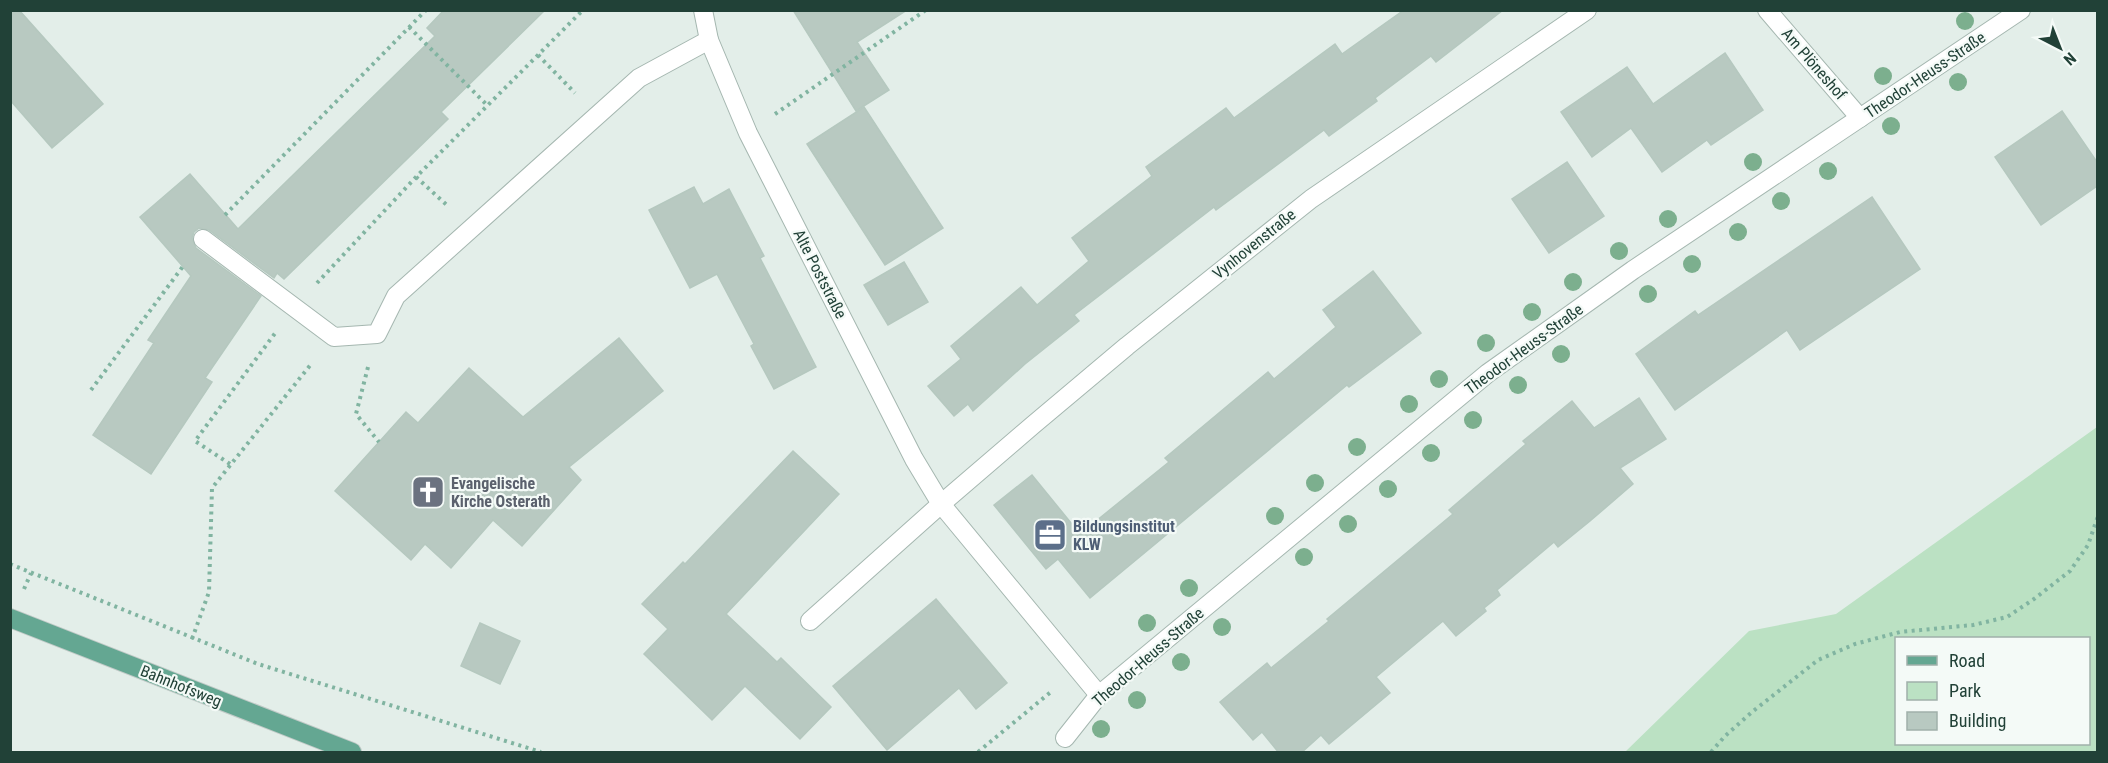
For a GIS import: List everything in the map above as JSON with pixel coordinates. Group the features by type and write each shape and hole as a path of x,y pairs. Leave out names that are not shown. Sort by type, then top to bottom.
{"main road":[{"name":"Bahnhofsweg","path":"10,618 352,753"}],"street":[{"name":"Alte Poststraße","path":"703,10 709,40 748,133 914,459 941,504 1099,695"},
{"name":"Vynhovenstraße","path":"941,504 1127,346 1311,199 1587,10"},
{"name":"Am Plöneshof","path":"1767,10 1860,118"},
{"name":"Theodor-Heuss-Straße","path":"1065,738 1099,695 1488,373 1634,270 2021,10"},
{"path":"203,239 334,337 377,334 396,296 639,78 709,40"},
{"path":"810,621 941,504"}],"path":[{"path":"91,390 203,239 426,10"},
{"path":"230,464 195,441 294,307 417,177 583,10"},
{"path":"748,133 926,10"},
{"path":"409,27 488,105"},
{"path":"538,55 597,116"},
{"path":"417,177 472,228"},
{"path":"377,334 356,414 379,442"},
{"path":"192,639 209,592 212,488 334,337"},
{"path":"1711,753 1725,736 1752,712 1818,660 1856,644 1900,632 1973,625 2007,617 2070,571 2088,545 2097,516"},
{"path":"10,564 258,664 541,753"},
{"path":"978,753 1078,669"}],"green space":[{"path":"2097,427 2097,752 1625,752 1749,631 1836,614"}],"building":[{"path":"10,10 19,10 103,104 52,148 10,100"},
{"path":"444,10 545,10 441,112 448,119 284,279 277,273 274,278 209,230 199,228 194,232 192,238 196,248 261,296 205,378 212,382 151,474 93,435 154,343 148,340 191,276 140,217 190,174 238,229 435,36 427,28"},
{"path":"793,10 907,10 857,42 889,90 856,111"},
{"path":"1404,10 1503,10 1436,62 1431,56 1375,98 1377,101 1329,136 1324,130 1216,210 1214,207 1074,315 1079,321 1025,364 973,411 968,404 954,416 928,386 961,359 951,346 1021,287 1037,305 1089,261 1072,238 1152,176 1146,167 1226,108 1234,118 1335,44 1342,54"},
{"path":"1725,53 1763,110 1711,145 1707,140 1662,172 1631,128 1592,157 1561,112 1627,67 1653,104"},
{"path":"864,107 943,228 885,265 807,144"},
{"path":"2062,111 2097,162 2097,186 2041,225 1995,157"},
{"path":"1567,162 1604,216 1549,253 1512,199"},
{"path":"694,187 703,204 729,189 764,256 760,258 816,367 774,389 751,346 754,344 717,274 690,288 649,210"},
{"path":"1872,197 1920,269 1800,350 1787,330 1675,410 1636,354 1695,311 1698,315"},
{"path":"904,262 928,302 888,325 864,285"},
{"path":"1373,271 1421,333 1349,387 1347,385 1090,598 1058,559 1046,569 994,505 1032,475 1080,534 1169,462 1165,458 1268,372 1274,379 1336,327 1323,310"},
{"path":"619,338 663,391 569,467 581,480 522,546 493,520 451,568 425,544 411,560 335,491 406,412 418,423 469,368 523,417"},
{"path":"1639,398 1666,439 1620,468 1633,484 1558,547 1554,542 1497,590 1500,595 1484,608 1486,611 1456,636 1443,621 1376,677 1390,693 1329,744 1321,735 1301,753 1279,753 1262,732 1253,740 1220,702 1267,663 1271,668 1329,621 1327,619 1453,514 1449,510 1526,444 1523,441 1572,401 1594,428"},
{"path":"793,451 839,494 726,614 777,662 781,658 831,707 800,739 745,686 712,720 644,654 668,629 642,604 683,562 685,564"},
{"path":"936,599 1007,683 976,709 959,688 887,750 833,686"},
{"path":"480,623 520,641 500,684 461,666"}],"place":[{"name":"Evangelische Kirche Osterath","path":"428,492"},
{"name":"Bildungsinstitut KLW","path":"1050,535"}]}
